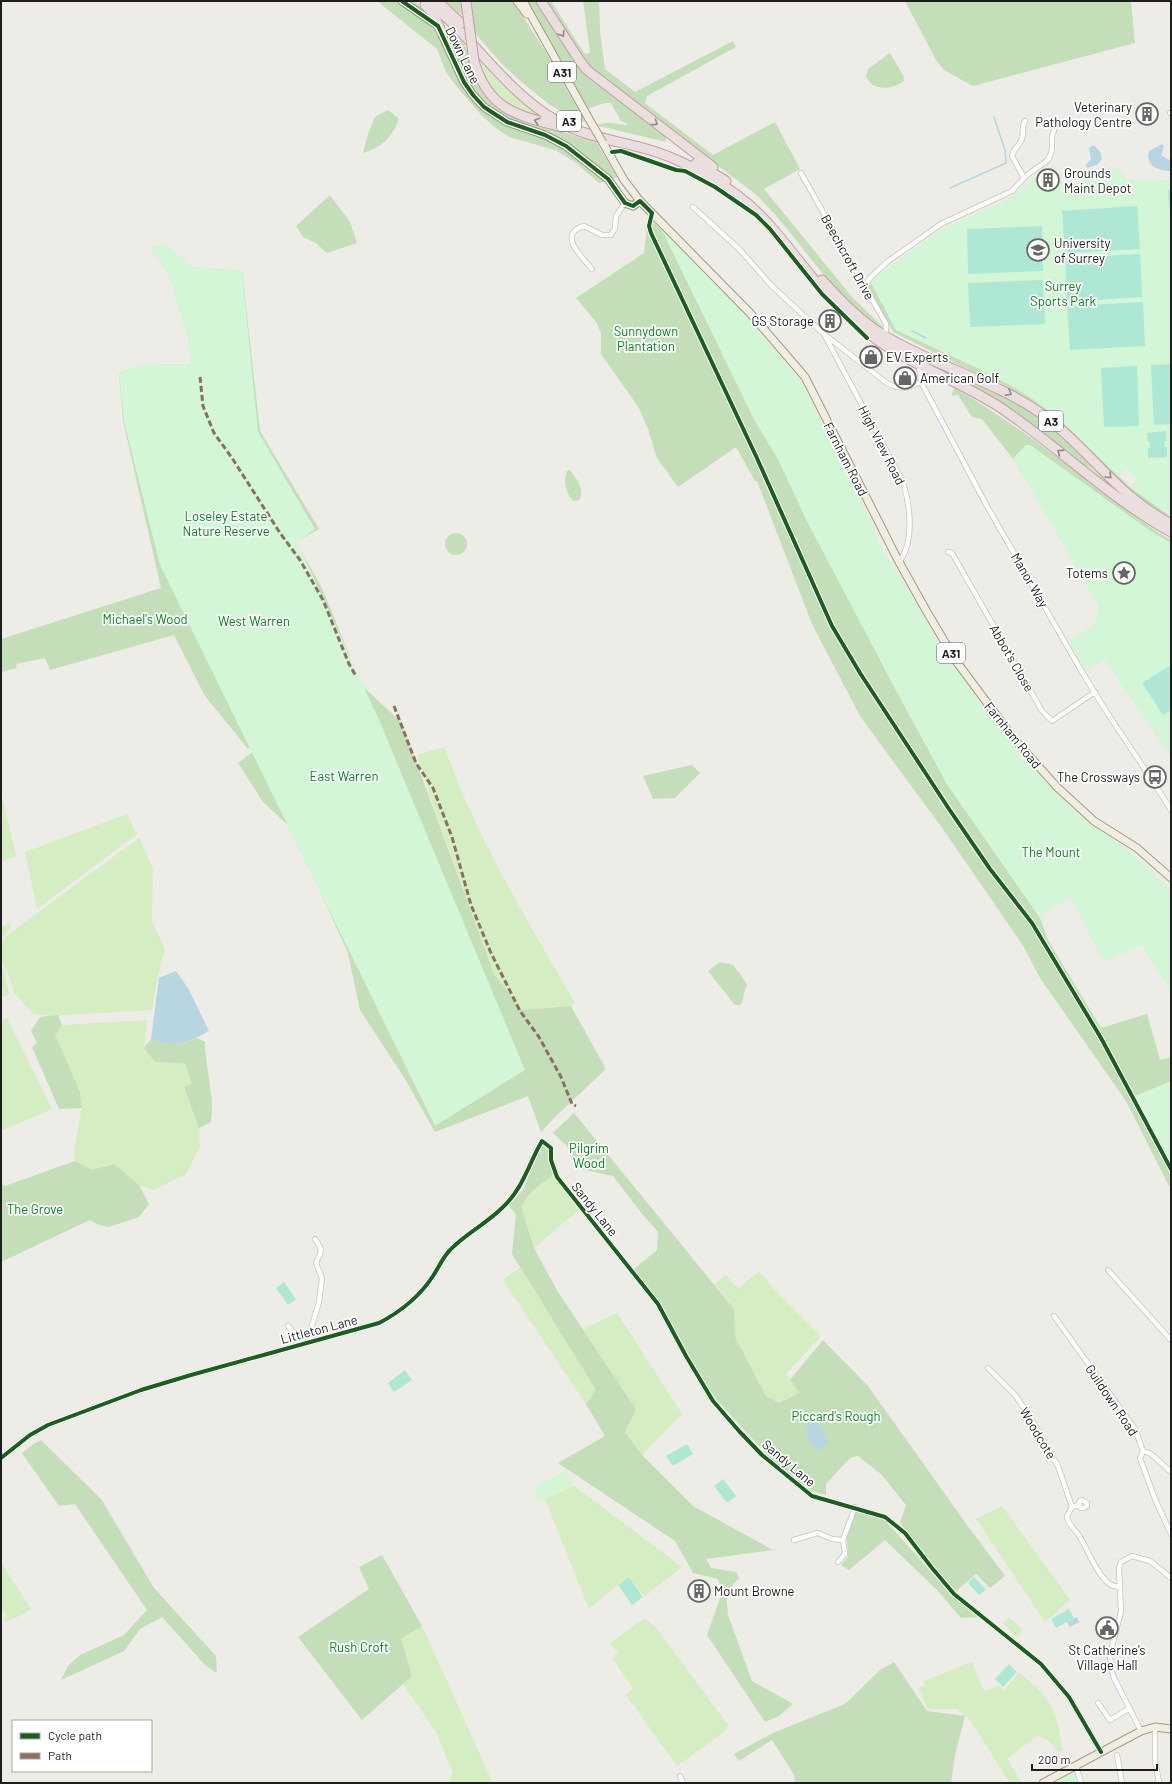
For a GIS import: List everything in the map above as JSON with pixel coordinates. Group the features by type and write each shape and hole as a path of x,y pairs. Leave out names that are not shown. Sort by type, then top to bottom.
{"highway":[{"path":"421,1 433,13 441,31"},
{"name":"A3","path":"427,1 455,26 512,87 550,116 588,135 666,156 699,171 737,195 772,228 833,301 859,326 882,339 910,349 998,388 1026,403 1064,432 1120,487 1138,502 1171,524"},
{"name":"A3","path":"437,1 463,25 504,72 554,113 589,129 674,153 710,170 750,197 775,222 844,304 882,339 919,366 972,391 1000,408 1135,509 1171,532"},
{"path":"466,1 474,61 479,77 485,88 494,99 508,109 527,118 588,135"},
{"name":"A3","path":"541,1 580,61 591,74 702,158 735,187"}],"main road":[{"name":"Farnham Road","path":"517,1 536,25"},
{"name":"Farnham Road","path":"523,1 624,180 640,201 750,313 805,377 899,562 956,662 1030,758 1057,787 1094,821 1137,848 1171,878"},
{"path":"1043,1783 1101,1752 1113,1748 1141,1731 1155,1727 1171,1728"}],"street":[{"name":"Down Lane","path":"402,1 435,24 441,31 461,77 469,91 480,104 507,122 544,135 566,146 608,179 624,204"},
{"path":"1024,178 1012,156 1014,150 1022,139 1022,127 1025,121"},
{"path":"865,286 870,278 887,262 941,224 1010,193 1024,178 1048,160 1052,150 1052,136 1054,131"},
{"name":"Beechcroft Drive","path":"801,173 886,324 886,330 882,339"},
{"path":"592,269 573,247 572,242 574,233 580,227 584,226 602,235 611,235 615,228 616,216 624,204 633,206 640,201"},
{"name":"High View Road","path":"694,207 740,250 786,300 824,334 889,385 905,388 921,382"},
{"name":"High View Road","path":"824,334 904,488 908,511 909,532 904,553 899,562"},
{"path":"833,351 839,346"},
{"name":"Manor Way","path":"919,366 921,382 988,508 1095,692 1171,810"},
{"name":"Abbot's Close","path":"948,552 952,553 1042,711 1052,721 1095,692"},
{"path":"1111,1058 1171,1169"},
{"name":"Littleton Lane","path":"1,1458 30,1435 48,1425 142,1390 379,1323 395,1315 412,1300 433,1277 448,1251 466,1235 502,1208 523,1183 542,1141"},
{"name":"Sandy Lane","path":"542,1141 551,1148 551,1160 557,1177 658,1304 686,1356 713,1401 757,1450 812,1496 855,1507 885,1517 905,1533 954,1594 1041,1664 1069,1698 1101,1752"},
{"path":"311,1342 311,1329 319,1302 322,1278 316,1263 322,1253 322,1249 315,1239"},
{"path":"1108,1270 1171,1340"},
{"name":"Guildown Road","path":"1054,1316 1135,1429 1143,1451 1140,1458 1155,1499 1171,1534"},
{"path":"288,1326 297,1336 301,1344"},
{"name":"Woodcote","path":"988,1368 1015,1395 1026,1411 1058,1466 1072,1507"},
{"path":"1143,1451 1151,1454 1171,1472"},
{"path":"1079,1505 1072,1507 1067,1516 1068,1523 1079,1534 1091,1560 1101,1574 1111,1585 1119,1587"},
{"path":"838,1562 846,1554 843,1540 855,1507"},
{"path":"794,1540 818,1533 832,1539 843,1540"},
{"path":"1141,1731 1114,1678 1110,1654 1121,1612 1119,1587 1121,1562 1132,1556 1150,1561 1171,1578"},
{"path":"1098,1703 1110,1720 1130,1708"},
{"path":"1155,1727 1155,1761 1159,1782 1157,1783"},
{"path":"1117,1755 1122,1783"},
{"path":"1076,1766 1081,1783"},
{"path":"680,1776 684,1783"}],"green space":[{"path":"377,1 415,1 424,10 422,19 435,30 443,43 453,37 462,41 467,49 471,66 484,92 548,127 597,143 617,177 612,180 599,183 576,163 555,150 509,137 496,128 482,116 457,87 446,72 437,49"},
{"path":"444,1 461,1 462,15"},
{"path":"470,1 513,1 547,54 585,121 580,122 550,105 501,63 474,32"},
{"path":"525,1 538,1 598,84 666,137 666,142 598,125 609,123 627,125 627,123 621,121 611,103 604,103 588,109"},
{"path":"543,1 551,1 584,53 588,54 590,52 583,1 599,1 600,31 605,69 635,92 733,41 736,47 647,96 645,103 713,155 775,122 800,169 764,189 852,297 883,327 880,328 835,288 781,222 754,193 589,68"},
{"path":"905,1 1133,1 1131,2 1135,43 973,86 944,70 936,60"},
{"path":"890,53 903,75 904,81 889,88 872,85 866,77 868,69"},
{"path":"477,55 555,123 514,110 503,102 488,84"},
{"path":"388,110 399,119 393,132 386,141 376,148 363,153 368,134 375,117"},
{"name":"Surrey Sports Park","path":"1051,166 1067,188 1118,167 1126,179 1140,181 1171,180 1171,517 1131,488 1138,480 1126,468 1118,476 1068,427 1034,400 981,370 896,330 871,283 878,275 944,228 1008,199"},
{"path":"1168,190 1171,190 1171,233"},
{"path":"330,195 350,222 357,243 327,253 316,243 303,237 296,226"},
{"path":"1137,206 1140,249 1065,253 1062,211"},
{"name":"Sunnydown Plantation","path":"648,217 662,230 754,419 778,459 806,519 947,784 1040,918 1048,940 1101,1028 1147,1014 1160,1060 1171,1057 1171,1081 1140,1095 1171,1147 1171,1190 1126,1101 1040,978 1024,947 945,832 860,716 812,624 757,481 755,481 736,447 678,487 657,458 648,429 639,408 601,354 601,333 597,323 576,298 644,253"},
{"path":"1042,226 1043,271 968,274 967,229"},
{"name":"The Mount","path":"662,230 746,316 802,382 874,526 879,543 944,650 986,711 1028,762 1058,795 1079,814 1132,854 1171,890 1171,992 1142,945 1104,962 1070,896 1040,918 947,784 806,519 778,459 754,419"},
{"name":"West Warren","path":"165,244 191,267 242,271 260,431 319,529 296,542 322,588 350,656 348,673 248,749 205,696 174,635 50,670 45,658 16,664 17,668 1,672 1,639 161,588 123,421 119,373 143,365 192,364 188,337 171,279 151,248"},
{"name":"Loseley Estate Nature Reserve","path":"165,244 191,267 242,271 258,432 315,529 297,542 380,722 525,1070 435,1126 160,565 124,422 119,373 143,365 192,364 188,337 171,279 151,248"},
{"path":"1140,254 1142,297 1067,302 1065,258"},
{"path":"1043,280 1045,324 970,327 968,283"},
{"path":"871,282 1035,395 1131,488 1138,480 1171,513 1171,520 1134,494 1067,429 1043,409 1002,384 959,365 893,332 868,286"},
{"path":"1143,302 1145,346 1070,350 1067,306"},
{"path":"1171,364 1171,424 1154,425 1151,365"},
{"path":"1137,366 1139,426 1104,427 1101,368"},
{"path":"944,367 1024,406 1052,426 1094,466 1085,467 941,373"},
{"path":"954,388 1018,429 1065,462 1136,517 1171,540 1171,547 1030,445 1025,446 1013,459 982,419 972,417 958,395 953,396 952,394"},
{"path":"1166,431 1167,441 1164,441 1165,447 1167,447 1167,457 1148,458 1148,448 1150,448 1150,442 1148,442 1147,433"},
{"path":"1030,445 1152,532 1171,543 1171,756 1104,659 1086,671 1069,641 1094,625 1099,606 1013,459 1025,446"},
{"path":"1094,466 1136,506 1085,467"},
{"path":"570,470 581,488 581,496 579,500 574,501 571,499 567,492 565,479 567,471"},
{"path":"456,533 460,534 466,540 466,548 460,554 456,555 452,554 446,548 445,544 446,540 452,534"},
{"path":"1171,665 1171,710 1163,715 1142,683"},
{"name":"East Warren","path":"355,679 402,723 494,974 522,1010 571,1006 606,1069 541,1132 528,1096 435,1132 405,1079 360,1010 348,953 292,829 263,802 238,763 336,690"},
{"path":"442,748 445,749 466,801 493,858 519,907 575,1003 571,1006 522,1010 494,974 434,808 417,755"},
{"path":"692,765 700,773 675,798 653,799 643,776"},
{"path":"1,792 16,856 1,862"},
{"path":"127,814 137,834 37,909 25,852"},
{"path":"139,838 153,869 152,921 165,949 157,979 152,1010 50,1016 34,1014 14,993 8,973 1,960 1,944 7,936"},
{"path":"9,923 11,927 1,939 1,927"},
{"path":"720,962 733,965 747,984 741,1005 735,1005 708,971"},
{"path":"1,967 5,975 9,994 1,998"},
{"path":"58,1015 62,1025 55,1035 80,1092 82,1108 59,1109 32,1047 37,1043 31,1031 40,1017"},
{"path":"7,1018 52,1109 1,1131 1,1021"},
{"path":"147,1020 144,1048 155,1062 185,1062 192,1084 184,1087 199,1128 200,1147 186,1174 154,1190 139,1185 114,1164 92,1170 75,1161 75,1144 82,1108 80,1092 55,1035 62,1025"},
{"path":"197,1038 205,1042 206,1062 212,1102 211,1122 199,1128 184,1087 192,1084 185,1063 155,1062 144,1048 151,1039 174,1044 191,1041"},
{"path":"1171,1081 1171,1165 1135,1096"},
{"name":"Piccard's Rough","path":"574,1113 734,1309 735,1337 766,1396 779,1403 799,1393 790,1380 823,1340 868,1386 1005,1576 990,1588 976,1574 955,1592 900,1523 906,1505 882,1475 858,1456 850,1458 826,1484 826,1495 811,1491 771,1459 716,1399 703,1382 664,1310 634,1269 657,1250 658,1232 613,1176 580,1169 566,1145 553,1133"},
{"path":"542,1144 548,1148 553,1175 533,1190 521,1206 534,1248 558,1292 636,1409 625,1432 642,1455 693,1506 773,1550 706,1559 711,1568 736,1572 739,1578 726,1592 728,1615 752,1681 793,1704 779,1716 765,1722 707,1635 722,1593 718,1579 693,1573 675,1541 558,1463 605,1436 586,1404 596,1390 512,1254 516,1214 508,1205 523,1190"},
{"name":"The Grove","path":"75,1161 92,1170 114,1164 139,1185 149,1204 139,1217 109,1227 99,1225 90,1220 1,1262 1,1184 5,1186"},
{"path":"553,1175 579,1210 534,1248 521,1206 533,1190"},
{"path":"520,1268 596,1390 586,1404 503,1280"},
{"path":"759,1271 772,1287 821,1336 786,1374 799,1393 779,1403 766,1396 735,1337 734,1309 715,1284 726,1275 738,1289"},
{"path":"284,1282 296,1299 288,1305 276,1288"},
{"path":"617,1313 682,1414 642,1455 625,1431 636,1409 583,1329"},
{"path":"405,1370 412,1380 394,1392 388,1383"},
{"path":"41,1440 101,1499 154,1588 216,1656 217,1673 206,1666 162,1617 140,1629 124,1651 61,1680 68,1666 80,1655 124,1635 147,1610 75,1504 59,1506 22,1453"},
{"path":"687,1444 693,1454 673,1466 666,1456"},
{"path":"565,1471 574,1486 538,1502 535,1487"},
{"path":"723,1479 736,1496 727,1503 714,1486"},
{"path":"574,1486 682,1567 645,1596 628,1577 589,1609 545,1499"},
{"path":"1002,1506 1070,1600 1045,1622 976,1519"},
{"path":"856,1510 884,1519 948,1591 978,1617 961,1618 937,1590 885,1540 849,1570 841,1565 848,1557 847,1536"},
{"name":"Rush Croft","path":"382,1555 422,1626 401,1639 412,1676 362,1720 298,1637 369,1589 359,1567"},
{"path":"1,1562 31,1609 20,1616 5,1622 3,1618 7,1616 4,1611 1,1612"},
{"path":"629,1577 643,1597 632,1605 618,1585"},
{"path":"974,1577 986,1590 979,1595 968,1583"},
{"path":"1069,1609 1074,1618 1056,1628 1051,1619"},
{"path":"1009,1617 1023,1630 1017,1637 1003,1623"},
{"path":"646,1619 657,1629 728,1725 724,1732 677,1766 626,1695 633,1688 612,1658 618,1653 610,1643 642,1620"},
{"path":"422,1626 493,1783 448,1783 453,1773 437,1734 403,1684 412,1676 401,1639"},
{"path":"894,1662 927,1711 965,1716 955,1755 951,1783 796,1783 793,1773 772,1740 739,1761 734,1754 773,1733 845,1704 880,1670"},
{"path":"972,1662 984,1691 997,1686 1004,1690 1019,1673 1046,1698 1055,1715 1063,1751 1058,1752 1050,1742 1038,1735 1007,1759 1022,1783 1010,1783 970,1720 957,1709 928,1709 918,1688 925,1685 924,1681"},
{"path":"1009,1664 1017,1672 1003,1687 995,1679"},
{"path":"1075,1770 1077,1783 1052,1783"}],"water":[{"path":"1162,144 1164,147 1161,155 1169,160 1171,157 1171,171 1154,167 1149,160 1149,151"},
{"path":"1095,146 1100,152 1102,159 1097,165 1087,168 1086,165 1091,159 1089,148"},
{"path":"176,971 188,988 209,1031 188,1041 167,1044 151,1039 159,978"},
{"path":"816,1421 818,1422 828,1442 824,1447 817,1450 812,1446 807,1435 808,1425"},
{"path":"1077,1617 1079,1622 1070,1627 1067,1622"}],"waterway":[{"path":"950,188 1006,163 1005,150 994,117"},
{"path":"912,331 926,338"}],"marked path":[{"path":"200,377 203,406 214,433 232,458 280,533 300,560 323,600 349,664 356,676"},
{"path":"394,706 416,763 433,788 452,837 471,905 491,953 520,1011 539,1037 561,1077 572,1104 576,1106"}],"cycle path":[{"path":"402,1 438,26 464,82 484,107 507,122 545,135 566,146 608,179 625,203 633,206 640,201 652,213 649,226 651,233 756,456 832,626 860,673 949,809 990,869 1032,923 1101,1038 1171,1169"},
{"path":"612,152 621,151 676,170 685,171 715,187 756,215 770,229 822,294 867,338"},
{"path":"1,1458 30,1435 48,1425 141,1390 379,1323 387,1319 416,1297 433,1276 445,1256 456,1244 496,1214 509,1201 525,1176 542,1141 551,1148 551,1160 557,1177 658,1304 686,1356 713,1401 739,1431 762,1455 812,1496 885,1517 905,1533 954,1594 1041,1664 1069,1697 1101,1752"}],"place":[{"name":"Veterinary Pathology Centre","path":"1147,114"},
{"name":"Grounds Maint Depot","path":"1048,180"},
{"name":"University of Surrey","path":"1038,250"},
{"name":"GS Storage","path":"830,321"},
{"name":"EV Experts","path":"871,357"},
{"name":"American Golf","path":"905,378"},
{"name":"Totems","path":"1124,573"},
{"name":"The Crossways","path":"1155,777"},
{"name":"Mount Browne","path":"699,1591"},
{"name":"St Catherine's Village Hall","path":"1107,1628"}],"park label":[{"name":"Michael's Wood","path":"145,619"},
{"name":"Pilgrim Wood","path":"589,1156"}]}
